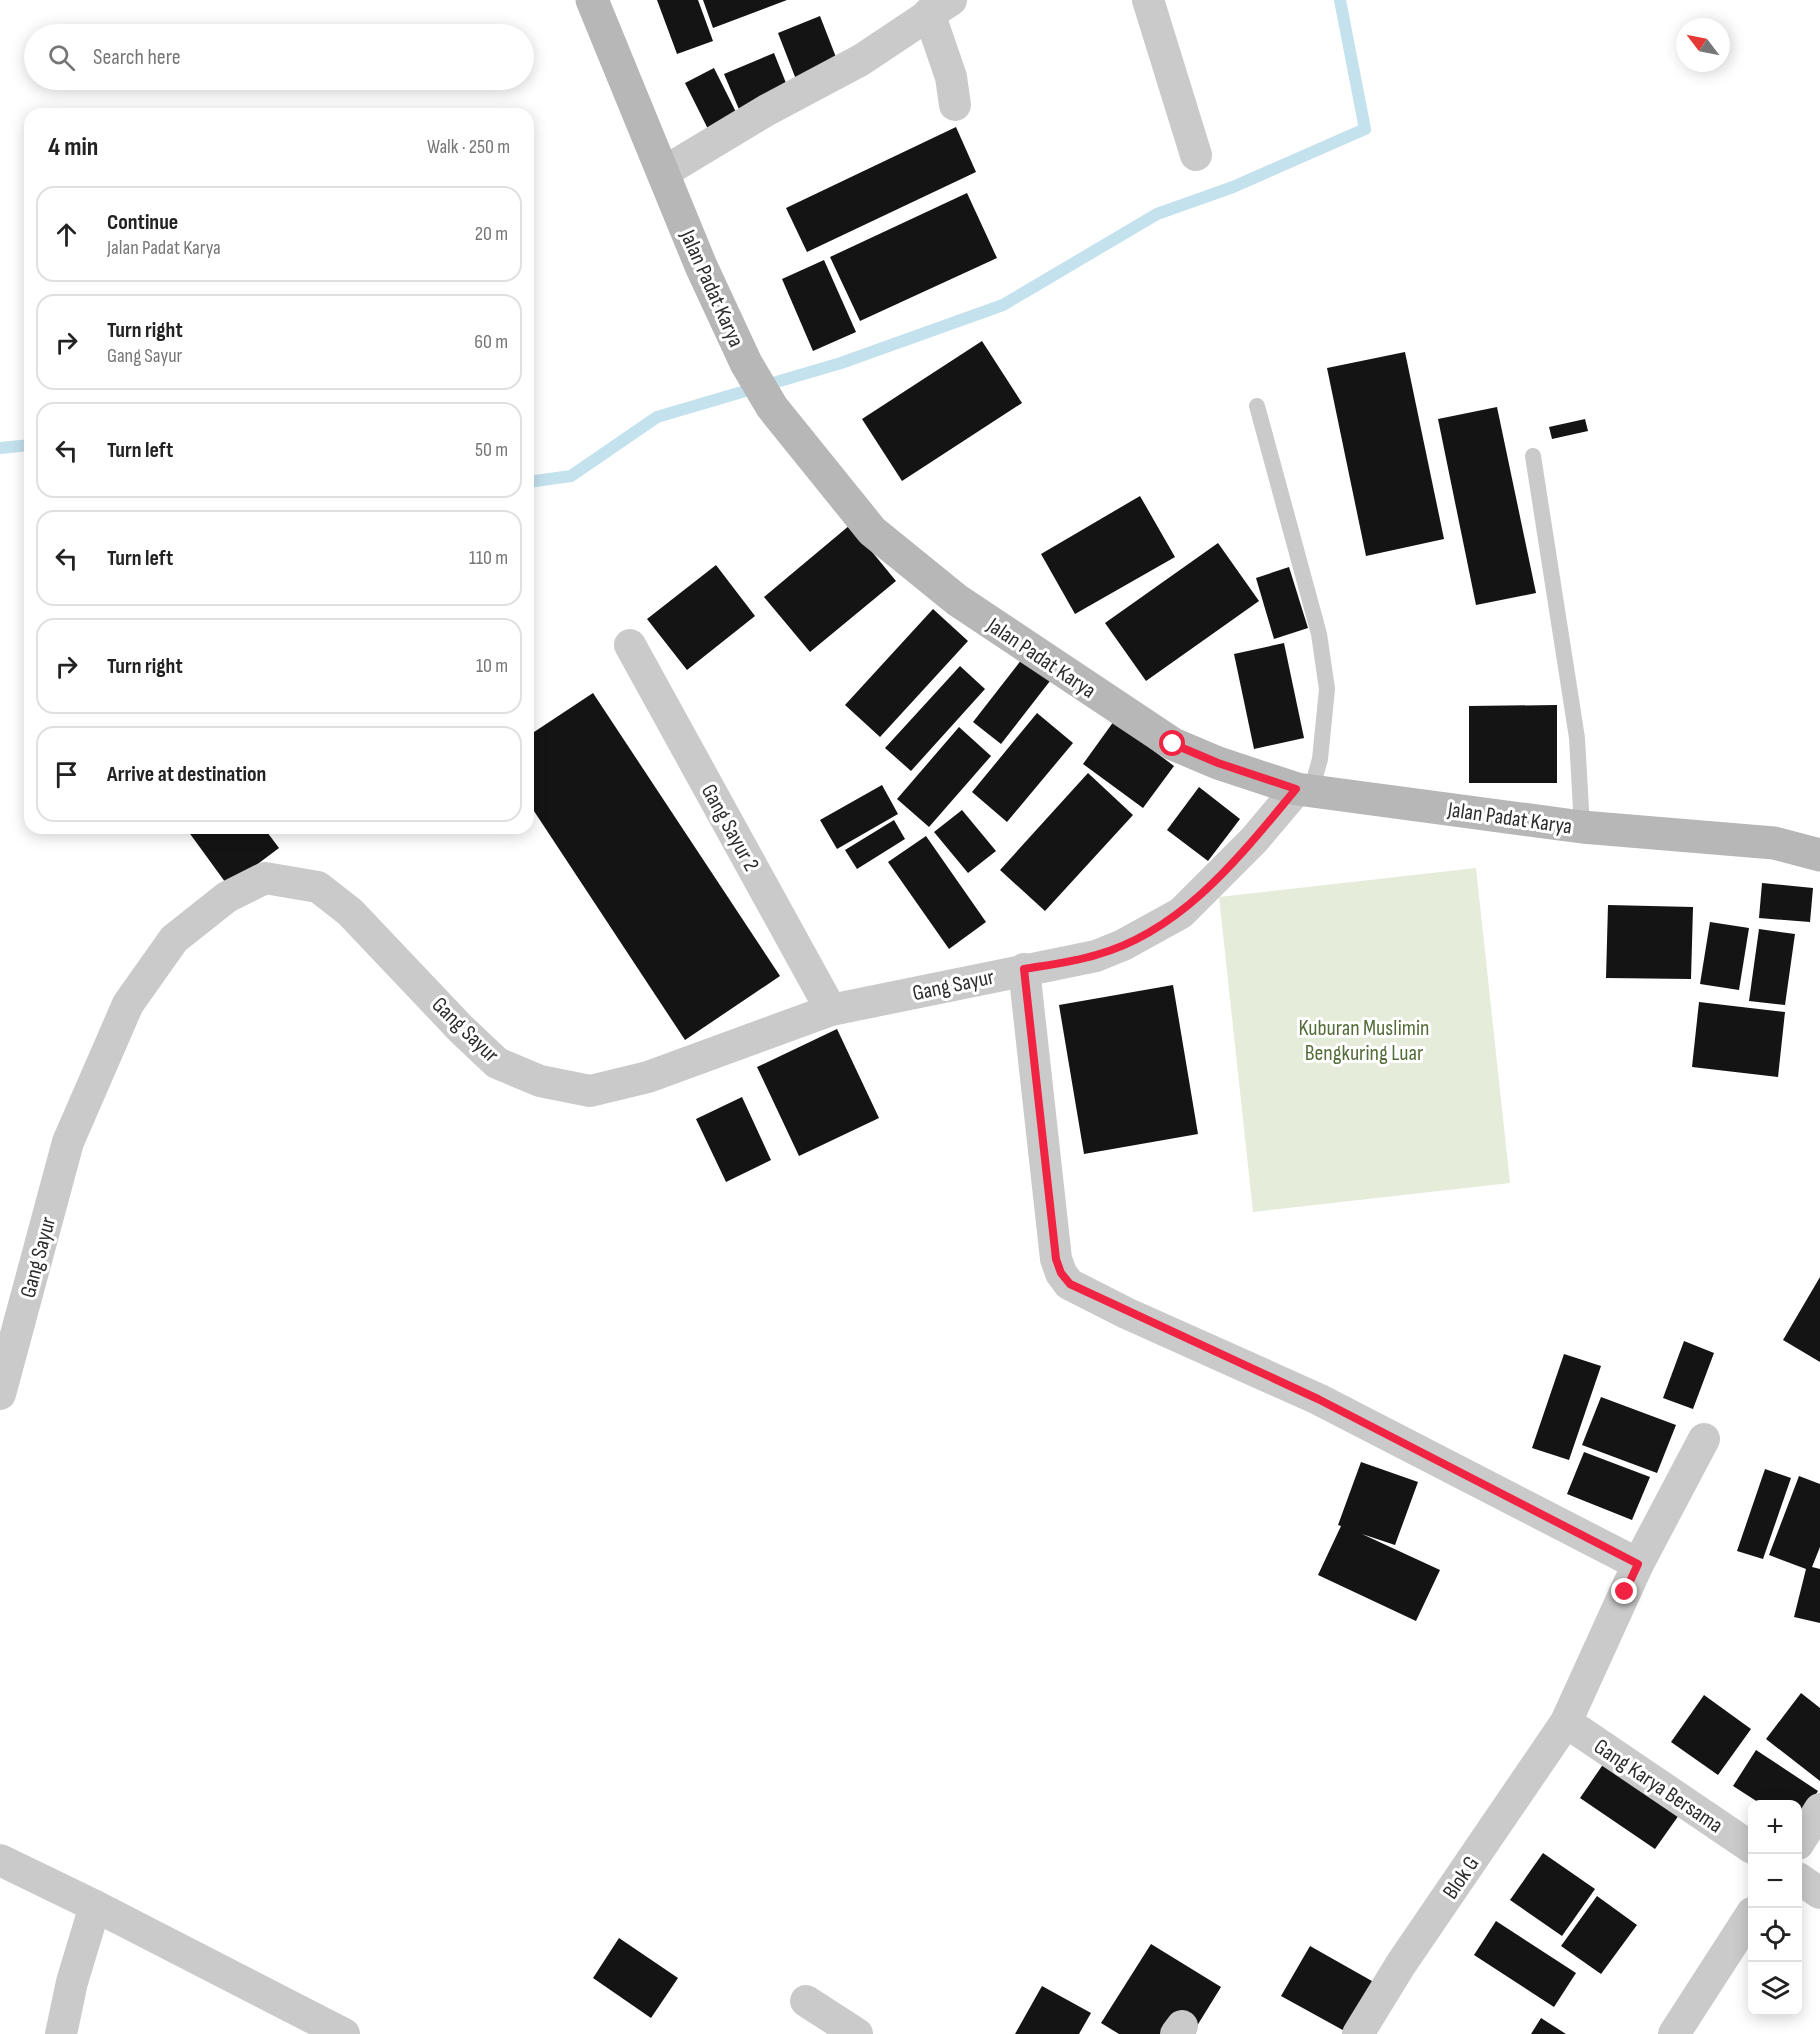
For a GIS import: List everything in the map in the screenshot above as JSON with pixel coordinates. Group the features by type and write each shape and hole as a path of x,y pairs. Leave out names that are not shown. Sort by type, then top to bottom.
{"main road":[{"name":"Jalan Padat Karya","path":"592,0 701,266 746,363 772,407 872,531 957,600 1173,744 1218,763 1304,790 1582,826 1774,843 1820,855"}],"street":[{"path":"1148,0 1196,155"},
{"path":"664,172 767,110 861,60 940,6 955,105"},
{"name":"Gang Sayur 2","path":"630,645 831,1010"},
{"name":"Gang Sayur","path":"0,1394 68,1142 128,1004 174,939 227,897 265,878 318,886 350,912 461,1029 497,1062 540,1081 590,1091 648,1077 831,1010 1096,956 1124,945 1181,914 1304,790"},
{"path":"1024,969 1056,1259 1061,1273 1070,1284 1318,1399 1638,1564"},
{"name":"Blok G","path":"1358,2034 1401,1964 1566,1722 1638,1564 1704,1439"},
{"name":"Gang Karya Bersama","path":"1566,1722 1748,1845"},
{"path":"1802,1836 1820,1809"},
{"path":"0,1860 95,1906 344,2034"},
{"path":"1802,1881 1820,1893"},
{"path":"61,2034 72,1982 95,1906"},
{"path":"1674,2034 1748,1919"},
{"path":"806,2001 857,2034"}],"lane":[{"path":"1257,406 1319,634 1327,688 1320,759 1304,790"},
{"path":"1533,456 1577,738 1582,826"}],"green space":[{"name":"Kuburan Muslimin Bengkuring Luar","path":"1476,868 1510,1183 1253,1212 1219,897"}],"building":[{"path":"657,0 698,0 713,41 677,54"},
{"path":"703,0 787,0 713,28"},
{"path":"820,16 839,65 797,82 778,33"},
{"path":"774,53 790,93 741,114 724,74"},
{"path":"714,68 740,120 711,135 685,83"},
{"path":"956,127 976,172 807,252 786,208"},
{"path":"967,193 997,258 860,321 830,257"},
{"path":"824,260 856,332 813,351 782,279"},
{"path":"982,341 1022,403 902,481 862,419"},
{"path":"1405,352 1444,539 1366,556 1327,368"},
{"path":"1497,407 1536,593 1476,605 1438,419"},
{"path":"1585,419 1588,431 1552,439 1549,427"},
{"path":"1140,496 1175,557 1075,614 1041,554"},
{"path":"850,525 896,581 810,652 764,597"},
{"path":"1218,543 1259,601 1146,681 1105,623"},
{"path":"716,565 755,616 687,670 647,619"},
{"path":"1289,567 1308,628 1274,639 1256,578"},
{"path":"933,609 968,641 880,737 845,705"},
{"path":"1284,643 1304,738 1254,749 1234,654"},
{"path":"1022,659 1050,681 1001,744 973,722"},
{"path":"960,666 985,689 911,771 885,748"},
{"path":"593,693 780,976 685,1040 534,811 534,732"},
{"path":"1557,705 1557,783 1469,783 1469,706"},
{"path":"1037,713 1073,743 1007,822 972,792"},
{"path":"1114,721 1174,766 1143,808 1083,764"},
{"path":"959,727 991,756 929,827 897,799"},
{"path":"1088,773 1133,815 1045,911 1000,870"},
{"path":"882,785 898,814 837,849 820,820"},
{"path":"1199,787 1240,819 1208,861 1167,830"},
{"path":"962,810 996,851 968,873 934,832"},
{"path":"894,820 905,839 857,869 845,850"},
{"path":"190,834 268,834 279,848 228,886"},
{"path":"926,836 986,922 949,949 888,862"},
{"path":"1762,883 1813,888 1810,922 1759,918"},
{"path":"1608,905 1693,907 1691,979 1606,978"},
{"path":"1710,922 1749,928 1739,990 1700,984"},
{"path":"1759,929 1795,934 1785,1005 1749,1001"},
{"path":"1173,985 1198,1134 1084,1154 1059,1005"},
{"path":"1699,1002 1785,1012 1778,1077 1692,1067"},
{"path":"837,1029 879,1118 799,1156 757,1067"},
{"path":"742,1097 771,1160 726,1182 696,1119"},
{"path":"1820,1277 1820,1362 1783,1340"},
{"path":"1684,1341 1714,1353 1693,1409 1663,1398"},
{"path":"1564,1354 1601,1366 1569,1460 1532,1448"},
{"path":"1601,1397 1676,1425 1657,1473 1582,1445"},
{"path":"1584,1452 1650,1477 1632,1520 1567,1494"},
{"path":"1361,1462 1418,1482 1395,1545 1362,1534 1440,1570 1416,1621 1318,1575 1341,1526 1338,1525"},
{"path":"1765,1469 1791,1478 1763,1559 1737,1551"},
{"path":"1799,1476 1820,1484 1820,1547 1812,1567 1820,1569 1820,1623 1794,1617 1806,1569 1769,1555"},
{"path":"1801,1693 1820,1708 1820,1781 1766,1739"},
{"path":"1704,1695 1751,1729 1718,1775 1671,1742"},
{"path":"1756,1750 1818,1791 1802,1816 1802,1800 1755,1800 1733,1786"},
{"path":"1604,1763 1679,1815 1655,1849 1580,1798"},
{"path":"1543,1853 1595,1889 1562,1936 1510,1900"},
{"path":"1597,1896 1637,1925 1601,1974 1561,1946"},
{"path":"1496,1921 1576,1973 1554,2007 1474,1955"},
{"path":"619,1938 678,1978 651,2018 593,1978"},
{"path":"1151,1944 1221,1987 1192,2034 1119,2034 1101,2023"},
{"path":"1310,1946 1379,1985 1350,2034 1281,1996"},
{"path":"1042,1986 1091,2013 1079,2034 1015,2034"},
{"path":"1541,2018 1566,2034 1531,2034"}],"waterway":[{"path":"534,481 571,476 657,417 841,363 1003,305 1157,214 1233,187 1365,129 1340,0"},
{"path":"0,448 24,446"}],"route":[{"path":"1173,744 1218,763 1296,789 1254,840 1181,914 1124,945 1096,956 1024,969 1049,1176 1056,1259 1061,1273 1070,1284 1126,1312 1318,1399 1638,1564 1625,1592"}]}
